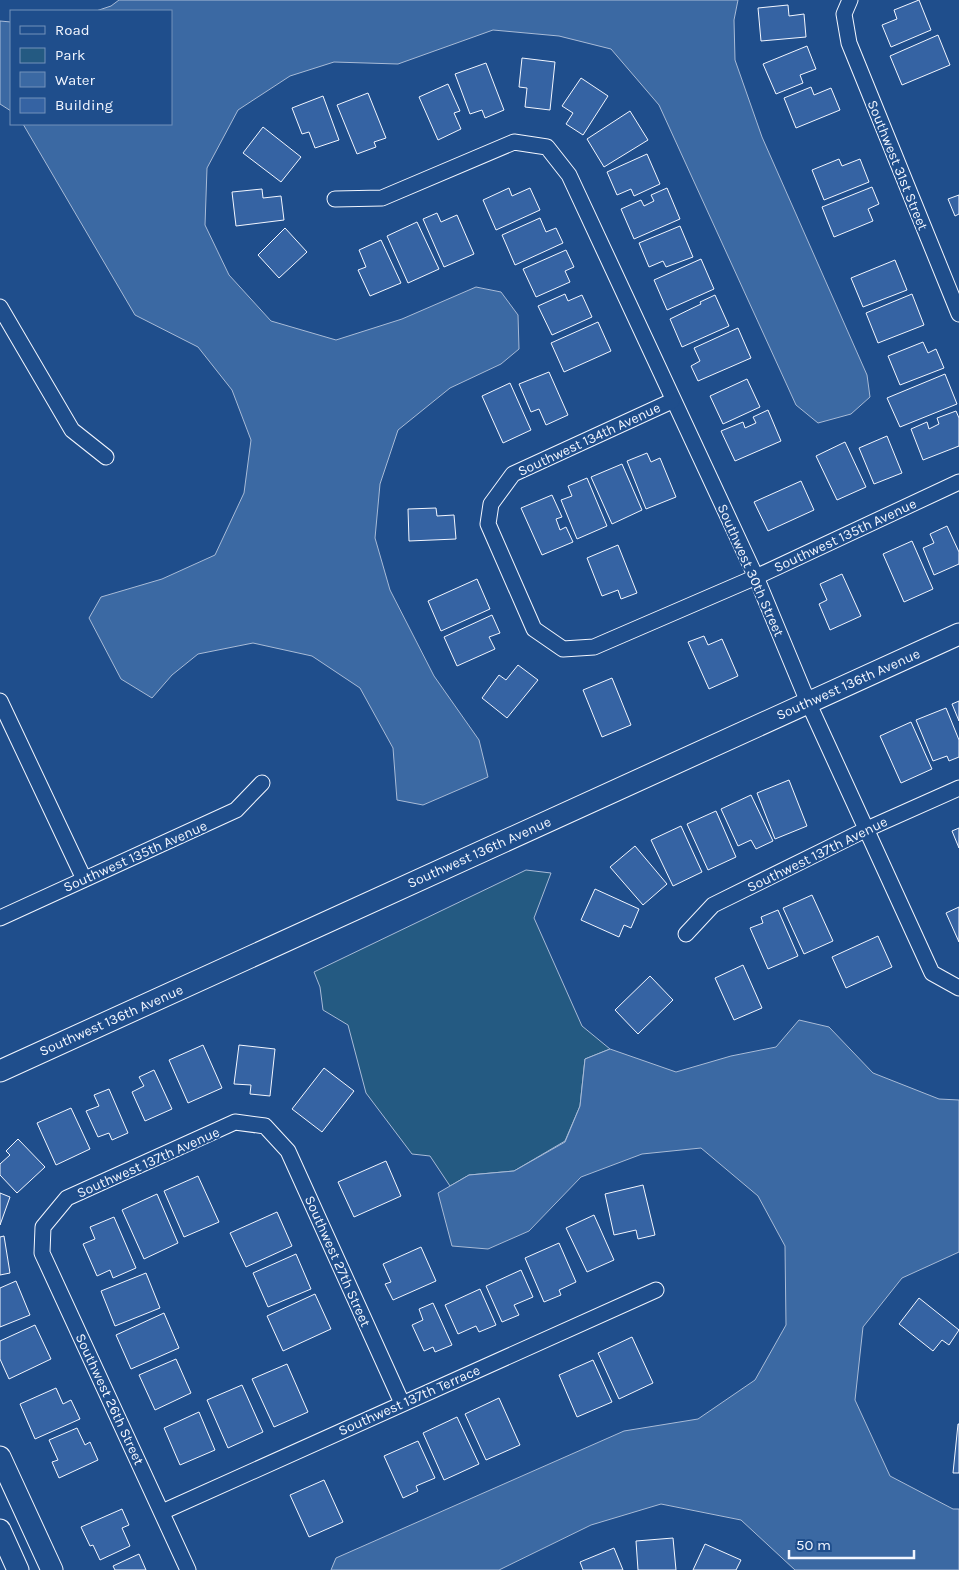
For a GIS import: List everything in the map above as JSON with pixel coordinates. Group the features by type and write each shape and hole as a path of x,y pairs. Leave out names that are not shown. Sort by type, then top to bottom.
{"street":[{"name":"Southwest 31st Street","path":"847,7 848,43 959,314"},
{"name":"Southwest 30th Street","path":"335,199 382,198 514,142 547,147 569,175 672,400 756,577 808,702 932,973 958,988"},
{"path":"0,307 72,430 106,457"},
{"name":"Southwest 134th Avenue","path":"563,649 534,630 488,524 491,504 512,474 672,400"},
{"name":"Southwest 135th Avenue","path":"563,649 594,647 756,577 959,482"},
{"name":"Southwest 136th Avenue","path":"0,1070 959,634"},
{"path":"0,701 84,878"},
{"name":"Southwest 135th Avenue","path":"0,918 236,810 262,783"},
{"name":"Southwest 137th Avenue","path":"686,934 713,905 867,829 959,788"},
{"name":"Southwest 137th Avenue","path":"43,1226 67,1198 226,1126 235,1122 265,1126"},
{"name":"Southwest 27th Street","path":"265,1126 288,1151 402,1403"},
{"name":"Southwest 26th Street","path":"43,1226 42,1253 188,1570"},
{"name":"Southwest 137th Terrace","path":"162,1512 656,1290"},
{"path":"0,1456 52,1570"},
{"path":"0,1530 18,1570"}],"green space":[{"path":"526,870 551,873 534,918 582,1026 610,1049 585,1059 580,1106 565,1141 514,1171 469,1175 450,1186 430,1156 412,1154 366,1093 348,1025 323,1010 320,987 314,972"}],"water":[{"path":"119,0 738,0 734,20 735,60 762,137 867,375 870,397 851,414 818,423 796,405 659,105 611,49 559,36 493,30 398,64 334,62 290,76 238,110 207,168 205,225 229,275 271,321 336,340 402,319 476,287 501,292 518,315 519,349 501,364 450,388 398,430 380,484 375,538 390,590 434,676 479,740 488,777 423,805 397,800 393,748 360,688 312,656 253,643 198,654 172,675 152,698 121,679 89,618 101,597 162,579 215,555 244,493 251,440 232,390 198,347 135,315 24,125 172,125 172,10 99,10 111,6"},
{"path":"0,21 10,22 10,110 0,104"},
{"path":"799,1020 829,1027 873,1073 939,1099 959,1100 959,1252 902,1278 863,1327 855,1400 890,1476 953,1509 959,1509 959,1570 795,1570 741,1520 661,1504 591,1525 499,1570 331,1570 336,1558 624,1431 698,1419 755,1380 786,1325 785,1246 758,1196 701,1148 642,1154 581,1177 529,1231 488,1249 452,1246 438,1193 469,1175 514,1171 565,1142 580,1106 585,1059 610,1049 676,1072 731,1056 776,1047"}],"building":[{"path":"919,0 931,30 891,47 882,25 897,19 894,10"},
{"path":"788,5 789,16 804,14 806,37 761,41 758,8"},
{"path":"938,35 950,65 902,85 890,56"},
{"path":"807,46 816,69 800,75 803,83 776,94 763,64"},
{"path":"522,58 555,62 550,110 525,107 527,88 519,87"},
{"path":"486,63 504,110 485,118 482,110 470,114 455,74"},
{"path":"581,78 608,96 583,135 566,124 573,113 562,106"},
{"path":"448,84 460,111 454,113 461,129 438,140 419,97"},
{"path":"811,87 814,95 831,88 840,110 796,128 784,98"},
{"path":"368,93 386,138 374,142 376,147 357,154 337,105"},
{"path":"323,96 339,140 315,148 309,132 302,134 292,108"},
{"path":"630,111 648,140 604,167 587,139"},
{"path":"263,127 301,157 281,182 243,153"},
{"path":"647,154 660,184 634,196 631,189 617,195 607,172"},
{"path":"839,159 842,166 860,159 869,182 824,200 812,170"},
{"path":"872,187 879,204 868,209 873,221 834,237 822,207"},
{"path":"509,188 512,196 530,188 540,210 496,230 483,200"},
{"path":"667,188 680,219 634,239 621,209 641,200 644,206 654,201 651,195"},
{"path":"262,189 263,198 281,196 284,220 236,226 232,192"},
{"path":"959,195 959,214 955,216 948,199"},
{"path":"437,213 441,222 457,215 474,254 444,267 423,219"},
{"path":"540,218 546,232 556,228 563,243 515,265 502,235"},
{"path":"417,222 439,269 408,283 387,236"},
{"path":"680,226 693,257 666,267 663,261 649,267 639,243"},
{"path":"285,228 307,252 279,278 258,255"},
{"path":"381,240 401,283 370,296 358,270 366,267 359,250"},
{"path":"566,250 574,267 565,271 570,282 536,297 523,269"},
{"path":"701,259 714,289 667,310 654,280"},
{"path":"895,260 907,290 863,307 851,278"},
{"path":"565,294 568,301 582,295 592,317 552,335 538,306"},
{"path":"912,294 924,325 878,343 866,313"},
{"path":"715,295 729,326 682,347 670,319"},
{"path":"598,322 611,351 564,372 551,343"},
{"path":"738,328 751,358 698,381 691,366 700,361 694,348"},
{"path":"923,342 928,353 936,349 944,368 900,385 888,356"},
{"path":"549,372 568,415 546,425 539,409 531,412 519,384"},
{"path":"945,374 957,404 900,427 887,398"},
{"path":"747,379 760,407 723,424 710,396"},
{"path":"510,383 531,430 503,443 482,396"},
{"path":"768,410 781,441 735,461 721,431 743,422 745,428 756,423 753,417"},
{"path":"956,411 959,418 959,446 923,460 911,429 927,422 929,429 939,424 937,418"},
{"path":"887,436 902,473 874,484 859,448"},
{"path":"845,442 866,487 837,500 816,456"},
{"path":"647,453 651,462 660,458 676,497 646,509 627,461"},
{"path":"622,464 642,510 612,524 591,477"},
{"path":"587,478 607,526 577,539 561,500 572,496 568,486"},
{"path":"801,481 814,510 768,531 754,502"},
{"path":"552,495 562,517 556,519 560,530 566,527 573,542 542,555 521,508"},
{"path":"436,508 437,516 454,515 456,539 409,541 408,509"},
{"path":"947,526 959,552 959,564 934,575 923,548 934,543 930,534"},
{"path":"912,541 933,589 904,602 883,554"},
{"path":"618,545 637,593 621,599 618,590 602,596 587,558"},
{"path":"842,574 861,616 830,630 819,604 827,600 820,584"},
{"path":"477,579 490,609 441,631 428,601"},
{"path":"492,615 500,633 489,637 495,649 457,666 444,637"},
{"path":"704,636 708,645 722,639 738,676 709,689 688,642"},
{"path":"518,665 538,680 507,718 482,698 499,675 506,680"},
{"path":"612,678 631,725 602,737 583,690"},
{"path":"959,701 959,721 952,704"},
{"path":"946,708 959,740 959,757 949,761 947,756 933,761 916,720"},
{"path":"911,722 932,769 901,783 880,736"},
{"path":"789,780 807,826 775,839 757,793"},
{"path":"751,795 773,841 756,849 751,840 738,846 721,809"},
{"path":"716,811 736,857 708,870 687,824"},
{"path":"681,826 702,872 673,886 651,840"},
{"path":"959,828 959,848 952,831"},
{"path":"635,846 667,884 643,905 610,867"},
{"path":"595,889 639,909 631,928 624,925 619,937 581,920"},
{"path":"812,895 833,941 804,954 783,908"},
{"path":"959,907 959,942 946,913"},
{"path":"778,910 798,956 768,969 750,928 763,923 761,917"},
{"path":"878,936 892,967 846,988 832,957"},
{"path":"743,965 762,1008 734,1020 715,978"},
{"path":"650,976 673,1000 638,1034 615,1010"},
{"path":"203,1045 222,1088 188,1103 169,1060"},
{"path":"239,1045 275,1049 270,1096 250,1094 251,1085 234,1084"},
{"path":"324,1068 354,1091 322,1132 292,1109"},
{"path":"154,1070 172,1109 145,1121 132,1092 144,1086 139,1077"},
{"path":"109,1089 128,1133 112,1140 109,1133 98,1137 86,1111 99,1106 94,1095"},
{"path":"71,1108 90,1149 56,1165 37,1123"},
{"path":"18,1139 45,1167 17,1193 0,1175 0,1164 10,1155 6,1151"},
{"path":"386,1161 401,1196 354,1217 338,1182"},
{"path":"198,1176 219,1222 184,1237 164,1191"},
{"path":"643,1185 655,1235 638,1239 636,1230 614,1235 605,1194"},
{"path":"0,1193 10,1197 0,1225"},
{"path":"157,1194 178,1243 144,1259 122,1210"},
{"path":"277,1212 292,1246 246,1267 230,1233"},
{"path":"594,1215 614,1260 587,1272 566,1228"},
{"path":"114,1217 136,1268 113,1278 110,1270 97,1276 83,1244 95,1239 90,1227"},
{"path":"4,1236 10,1273 0,1275 0,1237"},
{"path":"559,1243 576,1282 559,1290 561,1295 544,1302 525,1258"},
{"path":"421,1247 436,1281 393,1300 385,1284 391,1282 383,1264"},
{"path":"296,1254 311,1289 268,1307 253,1273"},
{"path":"521,1270 533,1297 514,1305 519,1315 502,1322 486,1286"},
{"path":"146,1273 160,1308 115,1326 101,1291"},
{"path":"16,1281 30,1315 0,1327 0,1288"},
{"path":"480,1289 496,1325 479,1332 476,1326 458,1334 445,1305"},
{"path":"315,1294 331,1329 283,1351 267,1316"},
{"path":"919,1298 959,1330 949,1345 942,1340 933,1351 899,1324"},
{"path":"433,1303 452,1345 435,1352 433,1347 424,1351 412,1325 423,1320 419,1309"},
{"path":"164,1313 179,1348 131,1369 116,1335"},
{"path":"35,1325 51,1359 9,1379 0,1359 0,1341"},
{"path":"632,1337 653,1383 619,1399 598,1353"},
{"path":"176,1359 191,1393 155,1410 139,1375"},
{"path":"593,1360 612,1402 577,1417 559,1375"},
{"path":"287,1364 308,1412 274,1427 252,1379"},
{"path":"242,1385 263,1432 228,1448 207,1400"},
{"path":"56,1388 63,1404 71,1400 80,1419 35,1439 20,1404"},
{"path":"499,1398 520,1445 486,1460 465,1414"},
{"path":"199,1412 215,1450 180,1465 164,1428"},
{"path":"457,1417 479,1464 444,1480 423,1433"},
{"path":"958,1424 959,1473 953,1473"},
{"path":"77,1428 85,1445 90,1442 98,1460 59,1478 52,1462 58,1460 49,1440"},
{"path":"418,1441 435,1478 416,1486 418,1491 403,1498 384,1456"},
{"path":"324,1480 343,1522 309,1537 290,1495"},
{"path":"122,1509 129,1525 122,1528 130,1546 100,1560 93,1545 90,1546 81,1527"},
{"path":"673,1538 676,1570 638,1570 636,1541"},
{"path":"705,1544 741,1560 736,1570 693,1570"},
{"path":"614,1548 623,1570 583,1570 580,1562"},
{"path":"139,1554 146,1570 115,1570 113,1566"}]}
